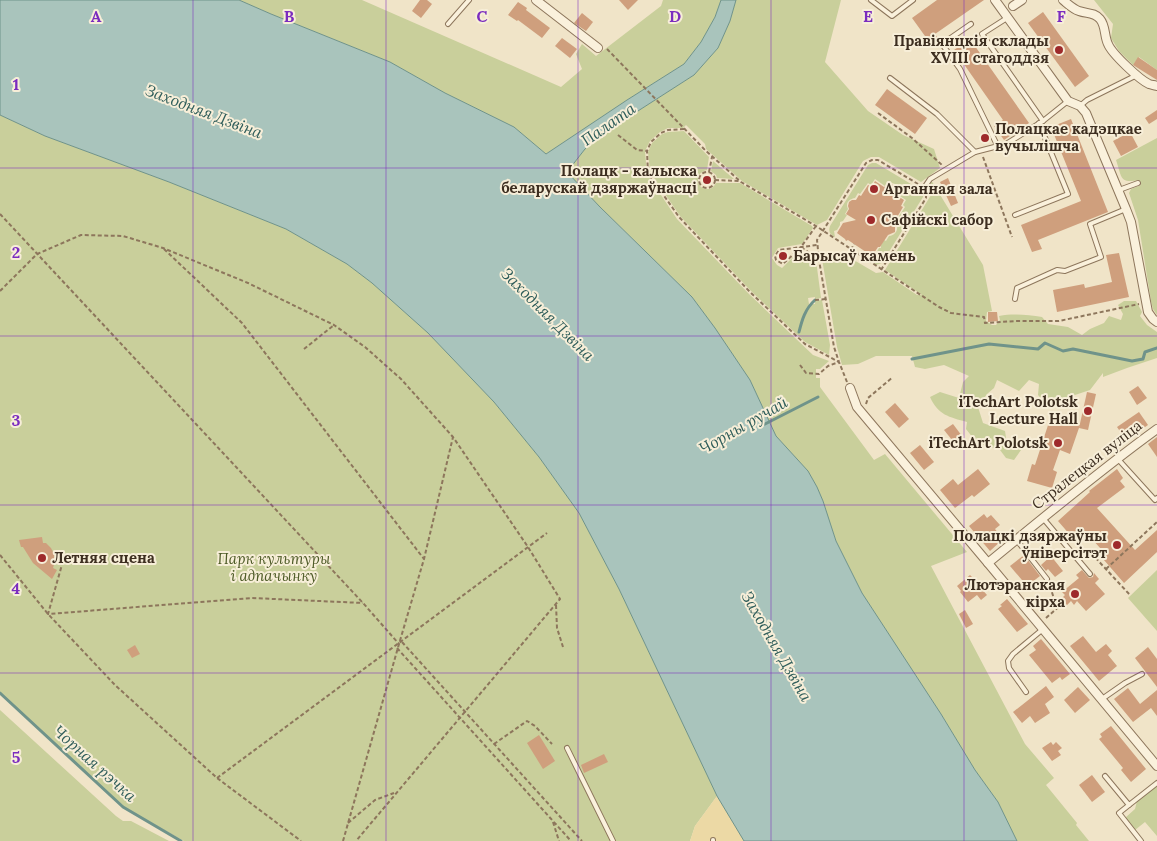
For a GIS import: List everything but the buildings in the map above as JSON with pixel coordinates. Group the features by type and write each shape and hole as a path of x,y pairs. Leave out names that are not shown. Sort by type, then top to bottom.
{"street":[{"path":"536,0 600,46"},
{"path":"995,0 1068,101 1080,106 1086,114 1131,222 1148,312 1157,322"},
{"path":"1013,6 1022,0"},
{"path":"1063,0 1077,10 1092,13 1099,18 1104,27 1105,38 1109,47 1129,68 1149,84 1157,86"},
{"path":"850,388 857,408 1157,766"},
{"name":"Стралецкая вуліца","path":"988,562 1042,517 1157,429"}],"lane":[{"path":"448,24 469,0"},
{"path":"871,0 892,16 913,0"},
{"path":"1007,18 982,34 1041,122 1068,194 1015,215"},
{"path":"971,24 942,44 960,69 998,147"},
{"path":"1080,106 1087,100 1138,75"},
{"path":"890,78 937,114 975,152"},
{"path":"924,188 930,179 975,152 1006,144 1041,122 1068,101"},
{"path":"1119,190 1138,183"},
{"path":"1015,299 1017,288 1057,270 1065,271 1101,257 1090,224 1126,209"},
{"path":"1117,458 1155,500 1157,498"},
{"path":"1042,517 1090,574"},
{"path":"1016,540 1046,577"},
{"path":"1026,692 1009,668 1008,661 1013,654 1044,629"},
{"path":"1102,699 1142,674"},
{"path":"566,748 613,841"},
{"path":"1105,776 1129,805"},
{"path":"1141,841 1119,813 1157,783"}],"path":[{"path":"600,46 618,60 712,156 740,181 816,226 881,270 951,313 984,317 985,324 1016,321 1060,321 1146,303"},
{"path":"878,113 912,138 947,169"},
{"path":"684,128 668,130 661,133 651,142 647,151 648,173 679,217 750,292 804,344 838,362"},
{"path":"618,135 637,150 647,151"},
{"path":"980,150 1012,237"},
{"path":"709,172 712,156"},
{"path":"850,388 838,362 834,347 817,240 866,163 872,160 878,160 924,188 927,193 926,198 881,270"},
{"path":"709,172 700,176 702,186 712,186 715,180"},
{"path":"709,172 715,180"},
{"path":"715,180 740,181"},
{"path":"0,214 363,603 398,644"},
{"path":"816,226 801,247 783,264 776,260 775,256 780,250 801,247 817,245"},
{"path":"0,291 37,254 81,236 123,236 163,248 248,283 334,325 365,347 401,379 453,437 528,547 560,598 356,841"},
{"path":"851,250 854,244"},
{"path":"801,247 819,260"},
{"path":"163,248 242,323 424,559"},
{"path":"815,300 826,299"},
{"path":"304,349 334,325"},
{"path":"800,365 806,373 820,374 828,366 838,362"},
{"path":"866,407 868,398 893,377"},
{"path":"343,841 398,644 424,559 453,437"},
{"path":"1106,569 1157,522"},
{"path":"217,778 547,533"},
{"path":"1091,553 1130,595"},
{"path":"0,555 48,614 114,685 217,778 301,841"},
{"path":"48,614 63,562"},
{"path":"1022,590 1027,589 1046,577 1055,602 1059,606"},
{"path":"48,614 252,598 363,603"},
{"path":"556,604 557,628 563,647"},
{"path":"1046,618 1062,604"},
{"path":"402,642 582,841"},
{"path":"396,646 572,841"},
{"path":"494,744 527,722 536,726 552,744"},
{"path":"348,823 375,800 396,792"},
{"path":"553,821 559,841"}],"green space":[{"path":"239,0 362,0 561,87 582,69 576,54 582,44 596,56 661,6 663,0 721,0 715,17 701,42 684,64 546,154 514,127 445,93 390,62"},
{"path":"736,0 841,0 825,62 868,111 903,135 934,149 940,168 921,182 879,157 871,157 863,161 827,220 817,225 742,181 706,149 705,144 686,125 683,128 668,128 650,141 645,151 647,174 677,219 749,294 813,355 829,361 820,369 816,369 816,378 820,378 820,387 874,460 885,454 967,552 931,566 1025,744 1054,778 1046,785 1089,841 1017,841 998,802 975,770 862,593 836,541 817,487 808,471 776,436 750,380 692,297 567,172 585,149 599,136 694,75 718,48 730,21"},
{"path":"1094,0 1157,0 1157,70 1139,57 1133,65 1119,51 1111,38 1113,24"},
{"name":"Парк культуры і адпачынку","path":"0,115 45,136 169,182 286,229 347,264 372,283 428,333 494,402 539,457 579,513 619,589 717,796 695,826 690,841 184,841 123,807 0,693"},
{"path":"684,131 709,157 707,170 698,177 701,187 708,189 712,188 716,183 740,183 812,226 813,228 802,244 778,248 772,258 782,268 795,255 803,251 816,260 821,298 808,298 809,304 815,304 815,301 822,300 830,345 829,355 805,342 751,291 680,216 650,172 648,152 652,143 662,134"},
{"path":"1157,138 1157,315 1151,301 1138,220 1129,193 1131,189 1141,185 1139,180 1128,181 1122,178 1116,160"},
{"path":"713,161 734,179 717,178 711,171"},
{"path":"876,163 921,190 923,194 923,197 882,263 876,265 870,260 875,258 884,240 886,241 889,236 896,232 900,220 897,219 905,207 903,205 906,200 897,194 898,187 895,184 889,182 885,186 875,179 871,185 868,183 860,194 858,193 855,198 848,202 848,209 845,214 847,215 840,222 837,230 834,231 835,237 829,231 830,226 868,165"},
{"path":"931,180 983,265 992,311 987,312 986,321 996,325 1000,320 999,316 1016,314 1042,317 1048,324 1068,327 1082,335 1104,323 1109,316 1121,320 1123,314 1118,305 1124,301 1136,301 1142,312 1140,316 1147,325 1157,332 1157,358 1103,377 1103,373 1090,390 1069,397 1061,407 1045,403 1038,395 1039,384 1029,380 1019,391 997,380 994,388 978,407 983,423 1005,431 1007,444 1021,450 1014,460 1006,458 1000,450 977,443 966,429 967,422 940,412 933,403 930,397 940,392 959,398 963,382 969,376 944,365 925,369 915,367 912,356 876,356 858,364 842,365 837,347 822,259 836,258 843,261 852,259 876,273 883,272 917,295 922,295 885,270 931,195"},
{"path":"1157,570 1157,631 1128,598"},
{"path":"0,710 116,816 123,821 131,821 169,841 0,841"},
{"path":"1156,786 1157,836 1145,822 1135,830 1125,818 1135,809 1137,801"}],"sand":[{"path":"717,796 744,841 690,841 695,826"}],"water":[{"path":"0,0 239,0 390,62 445,93 514,127 546,154 684,64 701,42 715,17 721,0 736,0 730,21 718,48 694,75 599,136 585,149 567,172 692,297 750,380 776,436 808,471 817,487 836,541 862,593 975,770 998,802 1017,841 744,841 717,796 619,589 579,513 539,457 494,402 428,333 372,283 347,264 286,229 169,182 45,136 0,115"}],"waterway":[{"path":"799,332 806,311 815,300"},
{"name":"Чорны ручай","path":"912,359 989,344 1038,349 1045,343 1063,351 1073,349 1132,361 1143,359 1145,352 1157,348"},
{"name":"Чорны ручай","path":"765,424 818,397"},
{"name":"Чорная рэчка","path":"0,693 123,807 181,841"}],"place":[{"name":"Правіянцкія склады XVIII стагоддзя","path":"1059,50"},
{"name":"Полацкае кадэцкае вучылішча","path":"985,138"},
{"name":"Полацк - калыска беларускай дзяржаўнасці","path":"707,180"},
{"name":"Арганная зала","path":"874,189"},
{"name":"Сафійскі сабор","path":"871,220"},
{"name":"Барысаў камень","path":"783,256"},
{"name":"iTechArt Polotsk Lecture Hall","path":"1088,411"},
{"name":"iTechArt Polotsk","path":"1058,443"},
{"name":"Полацкі дзяржаўны ўніверсітэт","path":"1117,545"},
{"name":"Летняя сцена","path":"42,558"},
{"name":"Лютэранская кірха","path":"1075,594"}],"water label":[{"name":"Заходняя Дзвіна","path":"204,111"},
{"name":"Палата","path":"608,124"},
{"name":"Заходняя Дзвіна","path":"548,314"},
{"name":"Заходняя Дзвіна","path":"777,646"}]}
